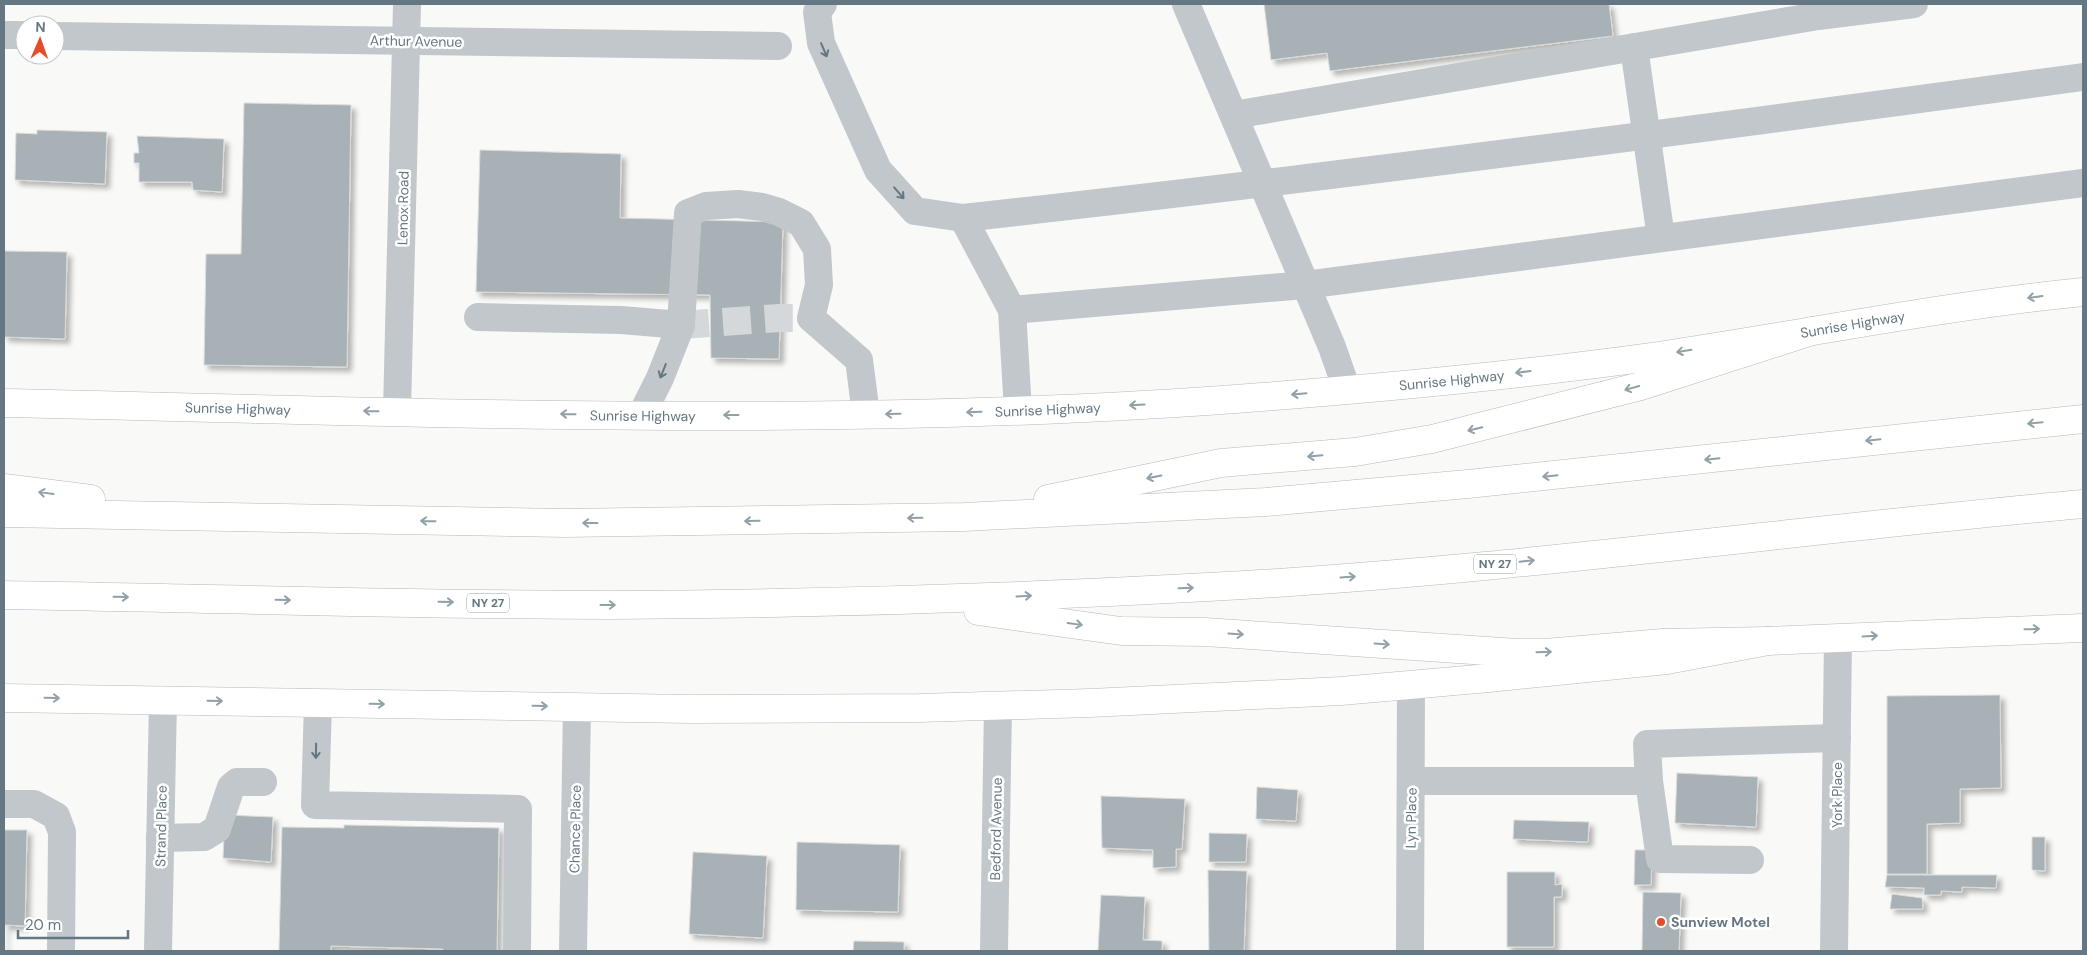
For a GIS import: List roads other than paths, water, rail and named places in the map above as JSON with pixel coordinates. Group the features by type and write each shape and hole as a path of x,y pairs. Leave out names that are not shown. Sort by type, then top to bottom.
{"main road":[{"name":"Sunrise Highway","path":"4,403 641,416 1018,411 1188,402 1347,390 1575,366 1660,355 1967,307 2083,292"},
{"path":"964,517 1221,463 1355,452 1432,439 1641,386 1812,331"},
{"path":"4,513 565,523 964,517 1266,502 1450,486 2083,419"},
{"path":"4,488 216,516"},
{"name":"NY 27","path":"4,595 608,605 905,600 1212,587 1413,572 2083,504"},
{"path":"4,603 72,596"},
{"path":"905,600 1121,631 1205,632 1517,653 1545,653 1663,643 1768,642 2083,628"},
{"path":"4,698 807,709 998,706 1175,700 1412,685 1667,660 1768,642"}],"street":[{"name":"Lenox Road","path":"397,411 407,4"},
{"path":"823,4 817,12 821,43 878,170 915,211 963,218 1263,185 2083,77"},
{"path":"1186,4 1332,347 1347,390"},
{"path":"1234,115 1818,16 1914,4"},
{"name":"Arthur Avenue","path":"65,36 778,46"},
{"path":"1634,47 1661,238"},
{"path":"1012,310 1305,285 2083,183"},
{"path":"641,416 660,378 681,325 688,213 706,206 738,204 779,212 801,223 817,249 819,285 811,318 859,360 866,414"},
{"path":"963,218 1012,310 1018,411"},
{"path":"478,317 621,320 681,325"},
{"name":"York Place","path":"1834,951 1838,638"},
{"name":"Lyn Place","path":"1410,951 1412,685"},
{"name":"Strand Place","path":"158,951 163,700"},
{"path":"318,703 315,805 518,809 517,951"},
{"name":"Bedford Avenue","path":"994,951 998,706"},
{"name":"Chance Place","path":"573,951 576,707"},
{"path":"1750,860 1660,859 1649,781 1647,744 1837,738"},
{"path":"1411,781 1649,781"},
{"path":"160,838 204,837 217,829 231,787 237,782 263,782"},
{"path":"4,804 34,804 56,816 62,832 60,951"}],"tunnel":[{"path":"681,325 780,318 811,318"}],"place":[{"name":"Sunview Motel","path":"1661,922"}]}
